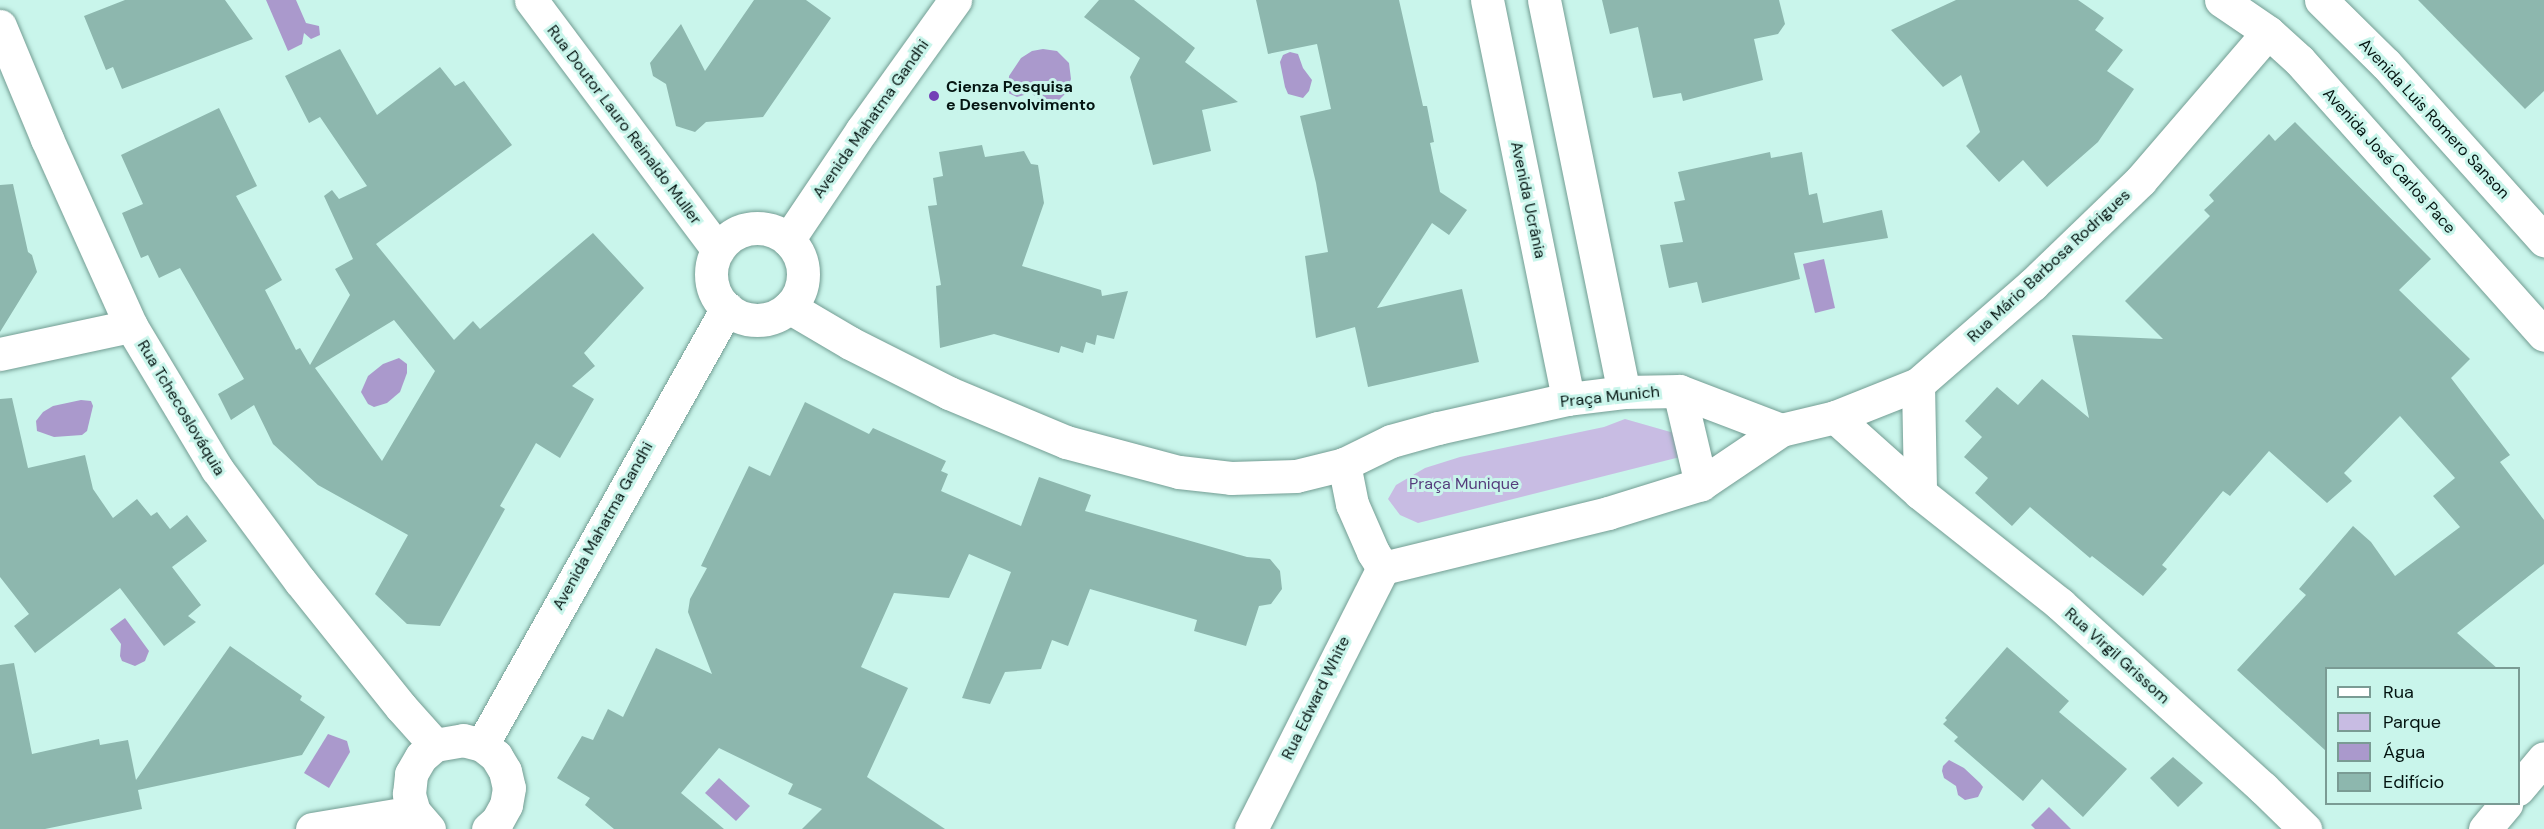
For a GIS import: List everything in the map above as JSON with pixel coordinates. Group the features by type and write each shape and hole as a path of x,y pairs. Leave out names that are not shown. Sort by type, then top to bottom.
{"street":[{"name":"Rua Doutor Lauro Reinaldo Muller","path":"531,0 718,250"},
{"name":"Avenida Mahatma Gandhi","path":"788,240 862,129 955,0"},
{"name":"Avenida Ucrânia","path":"1487,0 1568,399"},
{"path":"1544,0 1624,392"},
{"name":"Avenida José Carlos Pace","path":"2221,0 2268,32 2299,60 2544,335"},
{"name":"Avenida Luis Romero Sanson","path":"2321,0 2386,64 2544,240"},
{"name":"Rua Tchecoslováquia","path":"0,26 47,139 131,326 243,506 401,707 435,745"},
{"name":"Rua Mário Barbosa Rodrigues","path":"1781,430 1835,417 1918,384 2033,284 2140,182 2268,32"},
{"path":"756,228 768,229 788,240 800,257 803,279 801,289 789,307 780,314 758,320 736,315 727,308 716,294 712,277 718,250 734,234 756,228"},
{"path":"789,307 850,343 949,393 1066,442 1179,472 1231,478 1296,476 1344,464 1352,504 1362,530 1383,568 1608,513 1701,484 1781,430"},
{"name":"Avenida Mahatma Gandhi","path":"482,745 727,308"},
{"path":"0,354 131,326"},
{"path":"1918,384 1920,493"},
{"path":"1679,391 1701,484"},
{"name":"Praça Munich","path":"1344,464 1391,441 1438,428 1568,399 1624,392 1679,391 1781,430"},
{"name":"Rua Virgil Grissom","path":"1835,417 1920,493 2060,604 2305,829"},
{"name":"Rua Edward White","path":"1251,829 1383,568"},
{"path":"312,829 421,821 409,794 411,774 421,758 435,745 463,740 482,745 496,756 505,771 509,788 506,805 498,826"},
{"path":"2520,787 2544,758"},
{"path":"2485,829 2505,805"}],"green space":[{"name":"Praça Munique","path":"1625,419 1674,433 1688,455 1418,523 1400,515 1388,499 1396,485 1425,468 1460,457 1604,427"}],"water":[{"path":"266,0 296,0 306,23 319,26 320,35 311,39 304,33 302,44 288,51"},
{"path":"1043,49 1057,51 1069,63 1071,79 1066,93 1058,101 1045,104 1031,93 1017,97 1008,93 1009,76 1021,58 1032,51"},
{"path":"1290,52 1298,54 1303,68 1312,80 1309,91 1303,98 1288,94 1285,87 1280,62 1283,55"},
{"path":"1824,259 1835,308 1815,313 1803,264"},
{"path":"399,358 407,364 407,373 400,392 387,403 374,407 368,404 361,392 368,376 383,364"},
{"path":"81,400 91,401 93,406 87,431 82,435 54,437 37,431 36,421 43,412 53,406"},
{"path":"125,618 149,651 145,661 135,666 122,661 121,644 110,629"},
{"path":"328,734 347,741 350,752 329,788 304,773"},
{"path":"1949,760 1964,768 1980,783 1983,787 1978,797 1965,800 1958,795 1956,786 1944,778 1943,766"},
{"path":"719,778 750,806 736,821 705,793"},
{"path":"2049,807 2071,829 2035,829 2031,825"}],"building":[{"path":"125,0 225,0 253,39 122,89 113,67 106,70 84,16"},
{"path":"754,0 806,0 831,18 763,117 706,122 695,132 676,126 666,84 653,76 650,63 681,24 705,71"},
{"path":"1099,0 1134,0 1195,48 1185,62 1238,102 1202,110 1211,151 1153,165 1130,77 1140,58 1084,17"},
{"path":"1256,0 1399,0 1423,106 1427,106 1434,142 1430,143 1440,192 1467,210 1449,235 1432,223 1377,308 1462,289 1479,362 1368,387 1355,327 1316,338 1305,256 1328,252 1316,183 1300,116 1331,109 1317,44 1268,54"},
{"path":"1602,0 1779,0 1785,24 1778,34 1754,39 1763,80 1683,101 1681,93 1653,98 1638,27 1610,34"},
{"path":"1956,0 2078,0 2104,18 2095,30 2123,50 2107,71 2134,89 2098,142 2047,187 2023,160 1999,182 1966,146 1980,132 1961,75 1943,87 1891,30"},
{"path":"2418,0 2544,0 2544,91 2525,109"},
{"path":"340,49 377,115 440,67 455,86 464,81 512,145 376,244 454,340 473,321 480,329 593,233 644,288 584,353 595,366 572,386 594,399 560,458 536,443 500,506 505,509 440,626 407,624 375,594 408,535 318,485 273,444 254,405 231,420 218,394 244,379 180,268 159,278 148,255 141,258 122,213 143,204 121,155 219,108 257,186 236,196 282,280 265,290 296,350 300,348 310,365 350,295 335,269 353,259 324,196 332,190 339,199 367,186 320,117 309,123 285,76","holes":["394,320 435,371 382,461 315,368"]},
{"path":"2295,122 2431,259 2399,290 2470,359 2451,378 2510,455 2500,462 2544,520 2544,564 2457,633 2496,667 2325,667 2325,750 2237,670 2306,595 2299,589 2353,526 2371,542 2395,576 2460,527 2433,496 2455,478 2400,416 2344,473 2352,481 2327,503 2269,451 2230,496 2223,491 2162,565 2167,569 2143,596 2092,556 2090,558 2030,507 2012,526 1975,493 1988,478 1964,457 1982,437 1965,421 1997,387 2018,405 2042,379 2089,418 2072,335 2163,339 2125,301 2210,216 2204,210 2214,201 2209,195 2269,134 2275,141"},
{"path":"982,145 985,157 1024,151 1031,164 1038,165 1044,203 1022,266 1101,290 1102,296 1128,291 1114,339 1097,335 1095,345 1086,342 1083,353 1061,346 1059,353 994,334 940,348 936,286 941,285 928,206 937,205 933,178 943,176 939,152"},
{"path":"1770,152 1771,158 1802,152 1809,195 1817,193 1823,223 1882,210 1888,238 1794,253 1800,279 1702,303 1697,282 1669,288 1660,245 1683,242 1674,202 1685,200 1678,172"},
{"path":"13,184 28,252 32,255 37,272 0,332 0,185"},
{"path":"12,398 28,468 85,455 93,489 113,518 137,499 151,516 157,512 170,529 187,515 207,541 172,567 201,605 188,616 196,622 164,646 120,588 35,653 14,626 29,614 0,577 0,399"},
{"path":"805,402 869,434 873,428 946,461 941,471 948,474 941,491 1021,526 1039,477 1091,495 1085,511 1247,557 1270,559 1280,571 1282,589 1271,604 1259,606 1246,646 1194,631 1197,620 1090,589 1068,646 1052,640 1041,669 1005,672 990,704 962,698 1011,572 969,554 949,598 894,593 861,667 908,688 867,777 945,829 802,829 822,809 788,794 793,784 719,748 681,793 724,829 614,829 585,805 590,798 557,778 582,736 593,740 608,709 623,717 656,648 712,674 688,612 690,599 707,568 701,566 749,466 770,476"},
{"path":"230,646 302,696 300,700 325,717 302,755 138,790 142,809 45,829 0,829 0,665 14,663 32,754 99,739 100,745 128,740 136,780"},
{"path":"2007,647 2069,701 2059,712 2127,769 2083,817 2042,779 2023,801 1954,741 1958,737 1943,724 1947,720 1945,718"},
{"path":"2173,757 2203,783 2178,807 2150,778"}],"place":[{"name":"Cienza Pesquisa e Desenvolvimento","path":"934,96"}]}
